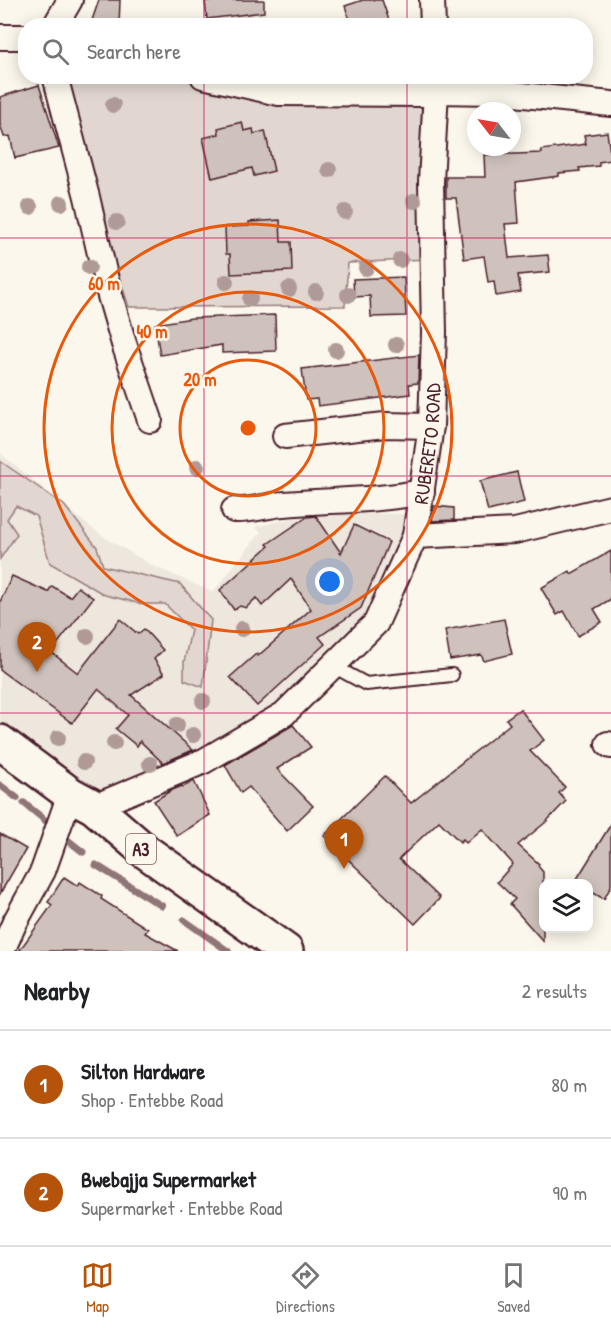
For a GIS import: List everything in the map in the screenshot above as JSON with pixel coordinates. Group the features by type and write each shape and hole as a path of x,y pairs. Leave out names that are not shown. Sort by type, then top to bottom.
{"main road":[{"name":"A3","path":"0,742 82,800 144,851 286,951"}],"street":[{"path":"60,18 70,0"},
{"path":"432,0 433,18"},
{"path":"0,37 18,37"},
{"path":"57,84 87,197 108,290 150,420"},
{"path":"239,84 279,93 422,94 436,84 611,104"},
{"name":"RUBERETO ROAD","path":"82,800 204,761 284,714 376,623 415,536 431,426 434,332 431,182 436,84"},
{"path":"285,436 385,425 431,426"},
{"path":"234,510 250,511 275,504 388,498 422,492"},
{"path":"415,536 515,531 611,508"},
{"path":"2,951 14,924 82,800"}],"lane":[{"path":"333,666 366,684 452,675"}],"shaded area":[{"path":"62,84 221,84 281,97 415,99 427,110 426,259 348,263 345,306 129,307"},
{"path":"0,453 106,538 153,566 213,592 261,532 255,527 314,513 416,514 372,619 283,704 228,739 97,799 0,730"},
{"path":"0,461 64,505 97,547 103,566 180,584 211,620 203,687 184,680 184,662 191,630 165,604 142,604 105,595 50,563 36,516 16,506 7,519 17,534 0,559"}],"building":[{"path":"99,0 120,0 119,18 93,18"},
{"path":"264,0 264,12 207,18 205,1"},
{"path":"363,0 382,0 388,18 349,18 345,6"},
{"path":"39,85 59,148 15,158 10,136 4,137 0,124 0,97"},
{"path":"242,122 244,131 253,129 254,134 265,131 274,171 254,176 252,168 212,178 203,138 219,134 218,128"},
{"path":"607,132 611,160 599,162 599,166 579,168 580,171 559,173 559,176 516,182 519,223 505,224 509,258 548,255 550,272 518,275 521,292 496,296 494,281 488,282 484,256 464,259 456,198 446,198 446,177 485,177 484,156 521,156 521,154 542,153 541,150 586,144 584,135"},
{"path":"280,220 281,242 291,242 292,271 231,274 230,254 226,254 225,227 249,226 249,222"},
{"path":"404,277 406,316 371,317 370,296 354,297 353,279"},
{"path":"275,315 276,351 222,353 222,345 160,355 155,324 192,318"},
{"path":"419,355 418,383 409,384 410,394 318,406 317,399 306,400 302,369"},
{"path":"517,472 524,502 488,511 480,481"},
{"path":"434,506 454,508 454,520 432,521"},
{"path":"316,516 341,553 354,525 389,542 361,608 319,637 325,644 257,706 230,677 256,654 258,656 311,609 291,579 262,606 256,598 246,608 240,606 234,610 220,590 269,546 267,544 307,517"},
{"path":"611,551 611,599 594,609 602,622 578,636 564,611 557,615 541,588"},
{"path":"12,576 48,592 52,586 70,597 78,587 93,598 51,652 78,673 120,619 138,634 144,629 163,650 154,659 164,674 131,695 193,750 163,763 140,741 137,746 116,729 128,715 98,689 72,723 0,670 0,602"},
{"path":"504,619 512,654 484,661 481,655 450,660 445,630"},
{"path":"520,709 544,740 530,751 565,787 559,793 566,801 546,822 518,845 539,864 543,872 543,879 539,879 539,933 543,933 543,941 510,904 515,899 497,882 513,864 482,829 466,843 463,839 460,842 439,821 399,859 440,898 415,924 324,836 385,776 411,803 510,724 506,719"},
{"path":"293,725 311,747 277,769 313,806 287,831 249,787 241,793 225,765"},
{"path":"194,781 210,815 177,836 154,801"},
{"path":"611,824 611,886 604,899 593,893 593,879 577,879"},
{"path":"0,834 26,849 0,894"},
{"path":"64,877 78,886 80,882 102,896 101,899 148,929 145,933 178,951 19,951 52,905 48,902"}],"waterway":[{"path":"0,785 17,798"},
{"path":"24,803 46,821"},
{"path":"69,841 83,852"},
{"path":"96,865 162,906"},
{"path":"184,920 228,951"}],"place":[{"name":"Bwebajja Supermarket","path":"37,672"},
{"name":"Silton Hardware","path":"344,869"}]}
